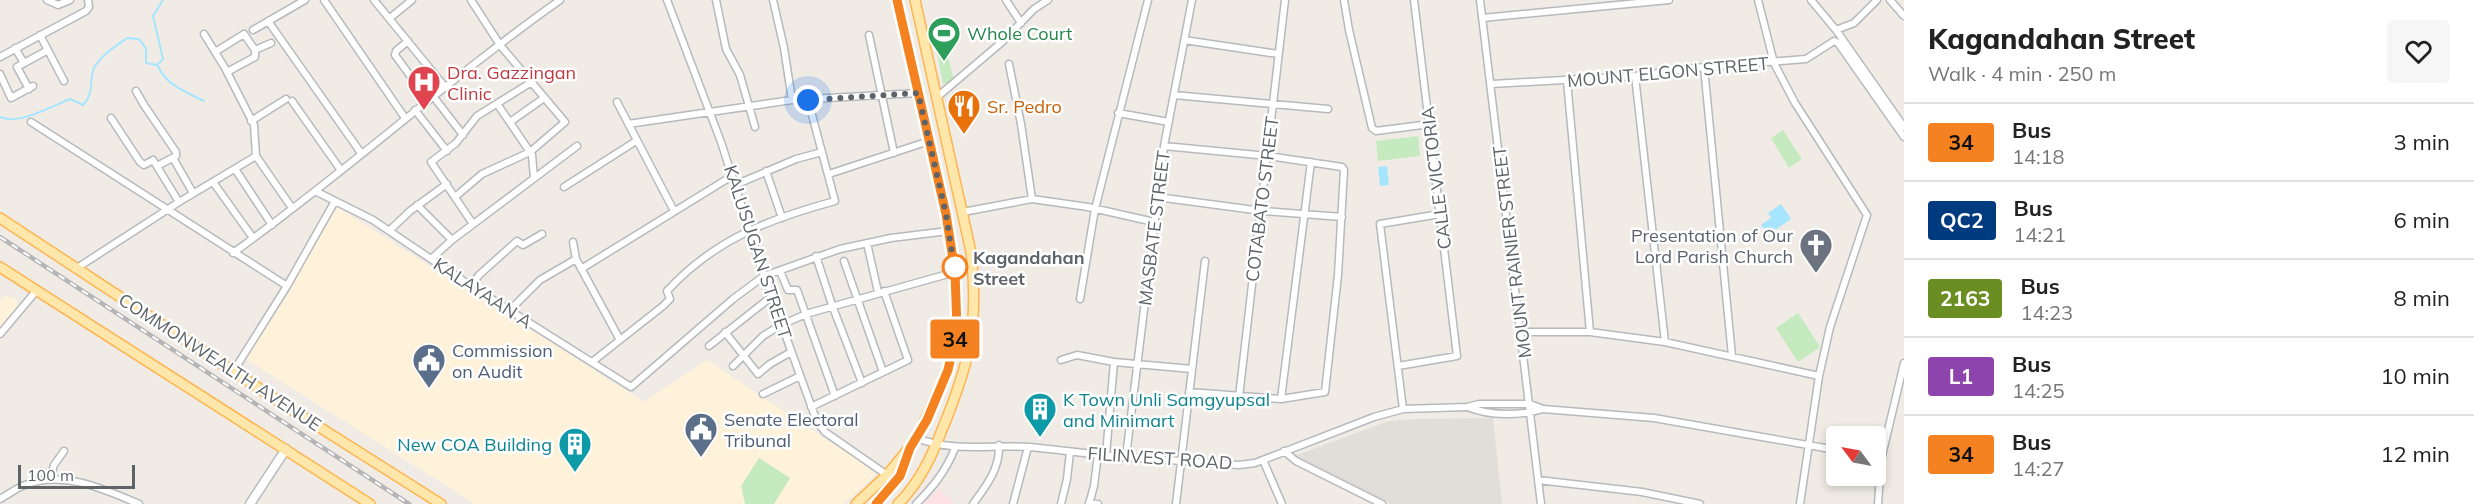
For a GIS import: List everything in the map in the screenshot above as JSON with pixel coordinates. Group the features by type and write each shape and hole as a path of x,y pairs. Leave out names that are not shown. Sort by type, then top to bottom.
{"main road":[{"path":"856,504 887,475 917,438 944,379 954,348 957,329 955,272 948,231 897,0"},
{"path":"898,504 921,476 936,446 964,376 973,332 974,278 963,212 915,0"},
{"name":"COMMONWEALTH AVENUE","path":"0,218 233,372 441,504"},
{"name":"COMMONWEALTH AVENUE","path":"0,267 370,504"},
{"path":"876,504 900,476 910,448"},
{"path":"250,504 286,449"}],"street":[{"path":"47,0 58,5 70,0"},
{"path":"0,57 86,11 89,7 88,0"},
{"path":"253,30 305,0"},
{"path":"324,0 405,118"},
{"path":"374,0 445,87"},
{"path":"390,18 412,0"},
{"path":"455,197 482,174 530,152 565,122 500,45 471,0"},
{"path":"233,253 560,0"},
{"name":"KALUSUGAN STREET","path":"668,0 732,176 771,297 816,422 825,432 887,475"},
{"path":"716,0 726,50 740,75 755,127"},
{"path":"773,0 784,48 792,100"},
{"path":"1006,0 1021,23"},
{"path":"936,98 1034,9 1048,0"},
{"path":"1080,299 1095,209 1148,0"},
{"name":"MASBATE STREET","path":"1126,457 1164,146 1192,0"},
{"name":"COTABATO STREET","path":"1239,397 1262,211 1284,0"},
{"path":"1344,0 1372,128 1376,131 1430,124"},
{"name":"CALLE VICTORIA","path":"1398,366 1457,356 1414,0"},
{"name":"MOUNT RAINIER STREET","path":"1480,0 1492,84 1541,504"},
{"path":"1482,18 1669,0"},
{"path":"1758,0 1774,63 1795,103 1867,214 1830,327 1819,376 1800,504"},
{"path":"1811,0 1836,30 1904,127"},
{"path":"1836,30 1854,23 1877,0"},
{"path":"1890,0 1904,16"},
{"path":"268,21 361,153"},
{"path":"204,34 227,72 254,125 256,156 292,208"},
{"path":"215,52 244,34 255,50 255,57 227,72"},
{"path":"40,35 64,81"},
{"path":"869,35 894,153"},
{"path":"1184,40 1278,54"},
{"path":"408,41 394,55 463,135"},
{"name":"MOUNT ELGON STREET","path":"1492,84 1635,76 1704,67 1774,63 1806,59 1831,42 1838,43 1904,137"},
{"path":"255,50 271,43"},
{"path":"15,48 24,63"},
{"path":"0,74 10,97 31,87 16,69 48,50"},
{"path":"1009,64 1032,199"},
{"path":"1704,67 1732,356"},
{"path":"1635,76 1665,342"},
{"path":"1567,81 1590,332"},
{"path":"473,224 431,162 447,151 463,135 477,116 531,83"},
{"path":"136,91 176,152 176,156 157,166"},
{"path":"628,124 792,100 918,93"},
{"path":"1174,95 1328,109"},
{"path":"510,123 544,98"},
{"path":"251,121 289,100 340,169"},
{"path":"592,362 663,306 670,299 667,291 706,255 726,241 750,229 835,201 808,100"},
{"path":"616,102 674,211"},
{"path":"498,105 530,152 534,162 534,178"},
{"path":"415,110 447,151"},
{"path":"1118,113 1169,122"},
{"path":"111,118 140,162 144,165 153,160 179,202"},
{"path":"31,122 287,286"},
{"path":"564,187 636,141"},
{"path":"829,174 929,141"},
{"path":"431,259 452,240 577,146"},
{"path":"1164,146 1268,156 1342,167 1342,218 1324,392 1281,399 1189,392"},
{"path":"735,185 796,159 822,152"},
{"path":"76,268 193,193 256,156"},
{"path":"173,158 193,193"},
{"path":"1281,399 1311,162"},
{"path":"235,169 272,225"},
{"path":"766,171 782,218"},
{"path":"581,269 732,176"},
{"path":"213,182 253,238"},
{"path":"389,231 417,205 447,184"},
{"name":"KALAYAAN A","path":"315,191 389,231 631,387 733,298 764,276"},
{"path":"1157,197 1262,211 1342,218"},
{"path":"963,212 1032,199 1095,209 1154,222"},
{"path":"233,372 287,286 335,201"},
{"path":"417,205 452,240"},
{"path":"1403,409 1380,224 1440,214"},
{"path":"764,276 816,256 867,243 948,231"},
{"path":"471,286 479,274 517,241 523,244 542,234"},
{"path":"573,242 576,259 620,340"},
{"path":"811,407 908,360 881,291 867,243"},
{"path":"816,256 862,383"},
{"path":"510,310 540,280 576,259"},
{"path":"844,261 883,372"},
{"path":"1176,504 1205,261"},
{"path":"780,271 788,290 797,290 835,396"},
{"path":"733,366 764,336 781,325 806,314 955,272"},
{"path":"0,334 37,290"},
{"path":"710,346 771,297"},
{"path":"725,332 758,374 791,352"},
{"path":"1521,332 1590,332 1665,342 1819,376"},
{"path":"1061,360 1077,355 1114,362 1192,369"},
{"path":"1106,455 1114,362"},
{"path":"1886,430 1904,363"},
{"path":"763,394 800,376"},
{"name":"FILINVEST ROAD","path":"917,438 936,446 954,448 999,445 1239,465 1263,460 1374,417 1403,409 1467,407 1479,404 1530,404 1543,409"},
{"name":"FILINVEST ROAD","path":"1467,407 1479,412 1530,413 1543,409"},
{"path":"1543,409 1654,418 1826,448"},
{"path":"973,504 995,472 1000,456 999,445"},
{"path":"1013,504 1028,447"},
{"path":"916,504 936,484 949,463 954,448"},
{"path":"51,479 54,465 64,451"},
{"path":"1061,504 1070,452"},
{"path":"1284,452 1296,461 1382,504"},
{"path":"1098,454 1094,486 1089,503 1098,504"},
{"path":"1263,460 1282,504"},
{"path":"5,504 0,499 25,485 51,479 102,488 139,504"},
{"path":"1538,480 1642,492 1700,504"},
{"path":"1878,486 1878,504"}],"shaded area":[{"name":"Commission on Audit","path":"337,207 644,402 707,360 877,473 844,504 475,504 246,359"},
{"path":"5,296 16,299 18,306 0,328 0,301"},
{"path":"1493,418 1502,504 1390,504 1294,456 1389,421"},
{"path":"939,488 954,504 923,504"}],"green space":[{"name":"Whole Court","path":"944,41 954,81 943,84 935,43"},
{"path":"1783,130 1802,159 1789,168 1771,138"},
{"path":"1418,136 1420,156 1378,161 1376,141"},
{"path":"1798,313 1820,347 1798,362 1776,328"},
{"path":"759,458 790,478 774,504 745,504 741,486"}],"water":[{"path":"1387,166 1389,185 1380,186 1378,167"},
{"path":"1781,204 1791,219 1768,235 1761,225 1771,218 1768,213"}],"waterway":[{"path":"0,117 7,119 25,117 70,99 83,105 89,97 94,68 100,59 127,38 139,39 146,49 146,63 157,65 163,59 153,16 163,0"},
{"path":"158,66 171,83 204,101"}],"railway":[{"path":"0,237 409,504"}],"bus line":[{"name":"34","path":"876,504 895,485 910,448 927,420 948,370 957,329 955,272 946,214 897,0"}],"place":[{"name":"Whole Court","path":"944,62"},
{"name":"Dra. Gazzingan Clinic","path":"424,111"},
{"name":"Sr. Pedro","path":"964,135"},
{"name":"Kagandahan Street","path":"955,267"},
{"name":"Presentation of Our Lord Parish Church","path":"1816,274"},
{"name":"Commission on Audit","path":"429,389"},
{"name":"K Town Unli Samgyupsal and Minimart","path":"1040,438"},
{"name":"Senate Electoral Tribunal","path":"701,458"},
{"name":"New COA Building","path":"575,473"}],"route":[{"path":"808,100 918,93 946,214 955,272 955,267"}]}
